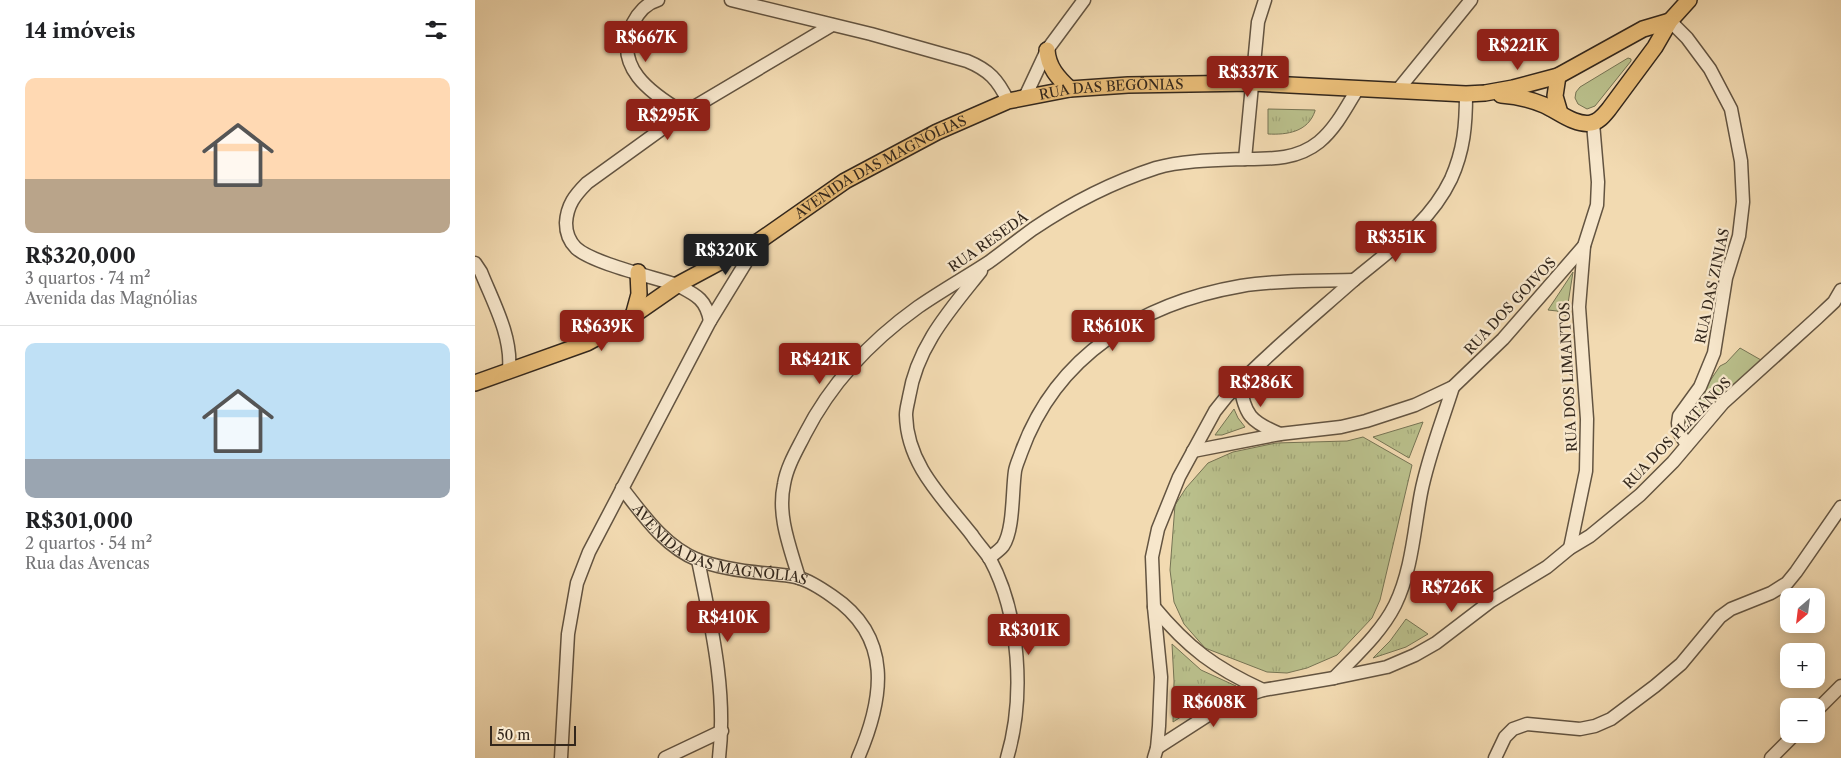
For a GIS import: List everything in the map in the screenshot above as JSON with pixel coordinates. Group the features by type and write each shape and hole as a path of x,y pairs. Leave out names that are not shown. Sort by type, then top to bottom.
{"main road":[{"path":"1593,123 1601,118 1609,109 1655,47 1671,21 1689,0"},
{"name":"RUA DAS BEGÔNIAS","path":"1008,101 1070,89 1128,85 1252,83 1466,94 1485,93 1522,86 1558,76 1643,29 1671,21"},
{"path":"1643,29 1652,37 1655,47"},
{"path":"1047,50 1047,61 1059,78 1070,89"},
{"path":"1558,76 1555,96 1560,113"},
{"name":"RUA DAS BEGÔNIAS","path":"1485,93 1518,96 1577,122 1593,123"},
{"name":"AVENIDA DAS MAGNÓLIAS","path":"475,383 509,369 554,356 587,343 615,328 677,285 759,241 845,181 937,132 1008,101"},
{"path":"633,316 639,294 638,272"}],"street":[{"path":"658,0 644,8 636,17 626,42 627,57 645,87 683,112"},
{"path":"731,0 967,60 993,76 1001,86 1008,101"},
{"path":"1025,97 1047,50 1084,0"},
{"path":"1245,160 1258,22 1265,0"},
{"path":"1397,91 1471,0"},
{"name":"RUA DAS ZINIAS","path":"1671,21 1687,38 1710,69 1731,109 1741,161 1743,194 1739,236 1726,278 1714,353 1700,386 1679,416 1677,424 1679,432 1687,445"},
{"path":"710,321 708,309 696,295 677,285 594,259 574,246 569,238 566,226 569,206 574,196 587,183 683,112 832,25"},
{"name":"RUA RESEDÁ","path":"799,578 781,510 784,483 792,458 811,421 836,385 869,348 917,308 989,262 1033,229 1071,205 1110,186 1157,168 1181,163 1271,159 1293,156 1319,142 1335,124 1358,88"},
{"path":"1156,753 1161,677 1154,607 1153,557 1158,529 1173,490 1215,411 1240,383 1354,280 1411,232 1439,200 1457,165 1465,138 1466,94"},
{"name":"RUA DOS GOIVOS","path":"1193,451 1281,434 1341,427 1366,421 1415,405 1453,386 1503,340 1584,246 1597,205 1598,172 1593,123"},
{"name":"AVENIDA DAS MAGNÓLIAS","path":"759,241 710,321 622,488 663,537 679,550 698,560 733,570 799,578 822,589 843,603 857,617 867,630 875,649 879,685 876,706 858,758"},
{"name":"RUA DOS LIMANTOS","path":"1570,548 1587,471 1587,419 1579,308 1584,246"},
{"path":"989,262 929,339 911,383 906,414 909,442 919,468 989,558 1006,599 1018,674 1016,710 1007,758"},
{"path":"475,263 481,272 508,343 509,369"},
{"path":"989,558 1004,545 1009,526 1015,470 1026,439 1042,410 1065,377 1091,351 1120,329 1147,314 1175,302 1208,293 1243,286 1354,280"},
{"name":"RUA DOS PLATANOS","path":"1570,548 1590,536 1641,495 1723,403 1834,302 1841,290"},
{"path":"1240,383 1242,402 1248,414 1263,427 1281,434"},
{"path":"1334,678 1385,622 1402,588 1408,566 1421,492 1453,386"},
{"path":"561,758 568,634 577,583 589,552 622,488"},
{"path":"1495,758 1505,737 1513,729 1527,724 1580,729 1595,726 1611,719 1681,664 1719,617 1731,609 1771,593 1787,583 1797,572 1841,507"},
{"path":"1156,753 1216,710 1263,690 1387,667 1415,655 1436,643 1491,601 1547,567 1570,548"},
{"path":"698,560 716,652 721,730 719,758"},
{"path":"1154,607 1183,640 1210,662 1228,674 1263,690"},
{"path":"1825,702 1841,686"},
{"path":"665,758 721,730"},
{"path":"1771,758 1786,743"}],"green space":[{"path":"1628,58 1631,61 1595,106 1587,109 1578,104 1575,98 1576,92 1580,87"},
{"path":"1268,109 1315,111 1307,124 1296,131 1268,134"},
{"path":"1573,272 1566,316 1557,311 1548,310"},
{"path":"1740,348 1761,360 1694,432 1681,424 1720,366 1726,363"},
{"path":"1234,409 1245,427 1222,435 1215,435"},
{"path":"1423,422 1409,458 1373,437"},
{"path":"1363,437 1412,465 1380,600 1372,618 1337,655 1307,668 1287,673 1267,672 1205,648 1184,624 1174,602 1170,570 1175,505 1186,488 1208,463 1233,452 1276,443 1347,441"},
{"path":"1406,619 1428,634 1406,647 1373,658 1390,641"},
{"path":"1172,644 1201,670 1236,686 1207,700 1173,722 1174,681"}]}
